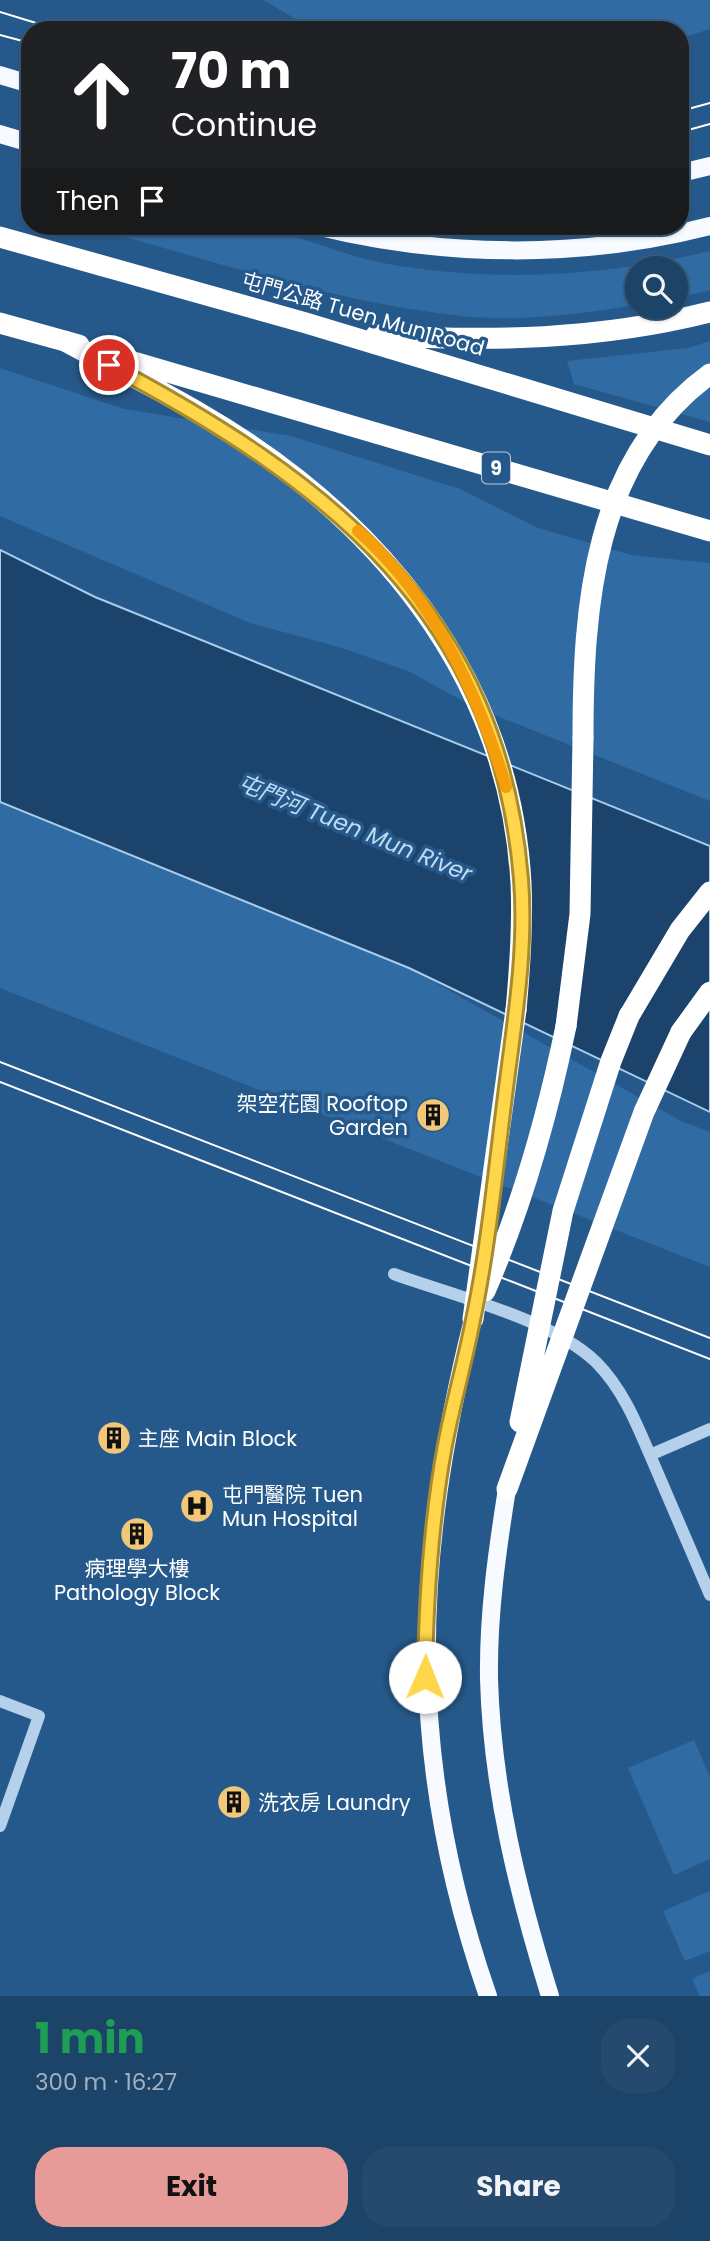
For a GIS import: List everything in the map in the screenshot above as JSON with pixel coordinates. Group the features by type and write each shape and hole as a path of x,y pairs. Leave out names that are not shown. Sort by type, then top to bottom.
{"highway":[{"name":"屯門公路 Tuen Mun Road","path":"0,237 339,333 710,445"},
{"path":"339,333 522,340 621,330 710,312"},
{"name":"9","path":"0,323 710,531"},
{"path":"65,341 197,412 268,458 362,534 426,610 468,682 489,735 508,797 521,881 522,923 516,1010 473,1319"},
{"path":"473,1319 520,1204 553,1092 566,1026 574,974 582,876 586,626 600,541 629,470 651,435 679,403 710,374"},
{"path":"507,1489 563,1212 611,1060 629,1016 653,972 680,930 710,892"},
{"path":"507,1489 644,1111 681,1032 710,992"}],"main road":[{"path":"0,75 21,81"},
{"path":"0,134 21,140"},
{"path":"689,171 710,166"},
{"path":"689,231 710,226"},
{"path":"368,235 431,246 541,250 670,235"},
{"path":"473,1319 444,1447 433,1524 426,1605 425,1677 429,1745 441,1826 457,1897 488,1996"},
{"path":"507,1489 491,1616 492,1739 516,1875 550,1996"}],"lane":[{"path":"394,1274 546,1328 573,1343 597,1363 632,1413 710,1595"},
{"path":"650,1455 710,1429"},
{"path":"0,1701 39,1716 0,1826"}],"shaded area":[{"path":"263,0 710,0 710,29 689,36 689,21 299,21"},
{"path":"117,235 288,235 383,263 465,273 547,274 625,267 625,307 528,318 484,318 414,310 320,291"},
{"path":"710,251 710,290 688,295 688,256"},
{"path":"710,341 710,422 574,384 567,361 688,348"},
{"path":"0,368 124,409 291,436 460,489 538,528 631,555 710,563 710,801 472,706 408,671 339,647 250,623 0,516"},
{"path":"0,802 409,968 681,1121 710,1132 710,1267 0,988"},
{"path":"694,1740 710,1777 710,1859 674,1875 628,1768"},
{"path":"710,1891 710,1951 685,1961 663,1911"},
{"path":"710,1971 710,1996 700,1996 692,1979"}],"water":[{"name":"屯門河 Tuen Mun River","path":"0,550 95,597 710,846 710,1112 409,968 0,802"}],"tram line":[{"path":"0,12 30,21"},
{"path":"0,35 21,41"},
{"path":"689,109 710,103"},
{"path":"689,130 710,124"},
{"path":"0,1062 710,1338"},
{"path":"0,1082 710,1359"}],"slow traffic":[{"path":"358,531 398,574 447,643 485,722 506,787"}],"place":[{"name":"架空花園 Rooftop Garden","path":"433,1115"},
{"name":"主座 Main Block","path":"114,1438"},
{"name":"屯門醫院 Tuen Mun Hospital","path":"197,1506"},
{"name":"病理學大樓 Pathology Block","path":"137,1534"},
{"name":"洗衣房 Laundry","path":"234,1802"}],"route":[{"path":"109,365 197,412 268,458 362,534 398,574 447,643 485,722 508,797 521,881 522,923 516,1010 473,1319 444,1447 433,1524 426,1605 425,1677"}]}
